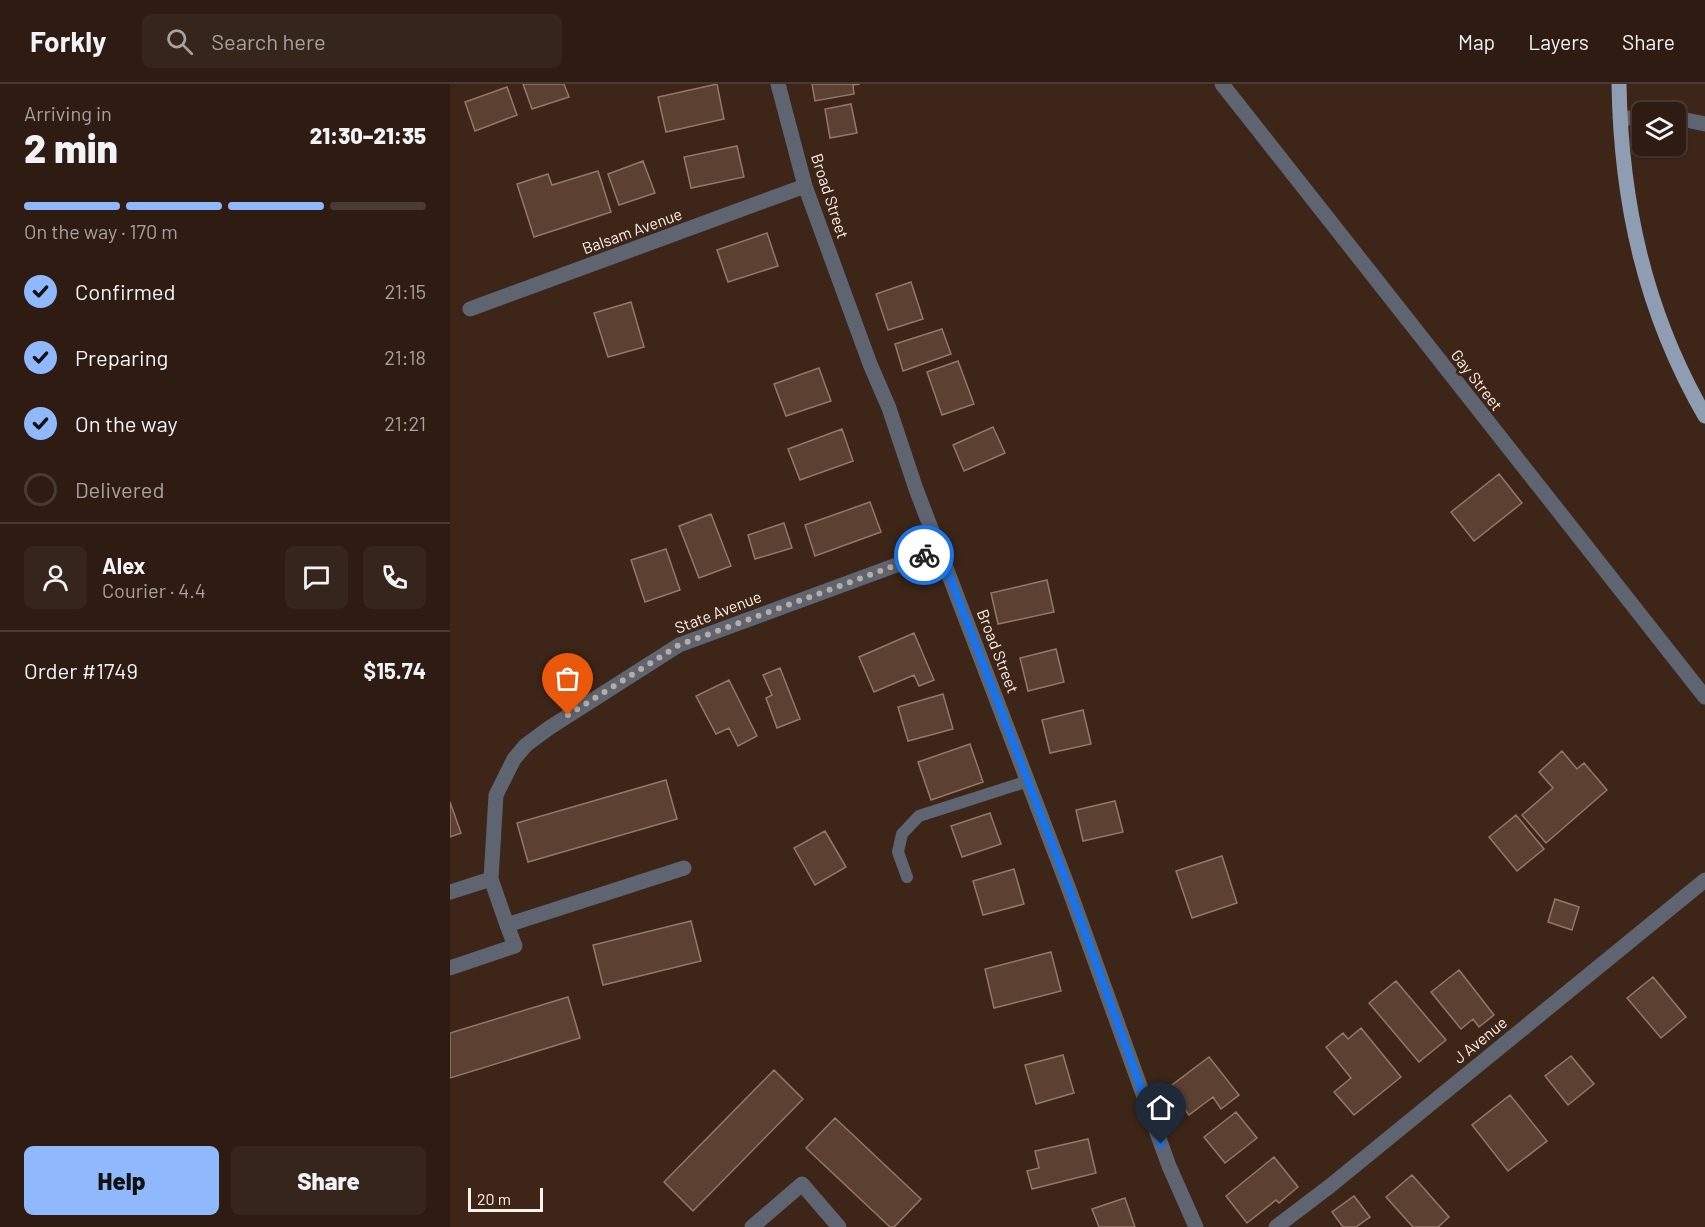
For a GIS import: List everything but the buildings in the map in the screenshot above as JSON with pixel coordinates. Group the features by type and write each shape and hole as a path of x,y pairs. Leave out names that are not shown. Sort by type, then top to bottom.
{"main road":[{"path":"1619,84 1625,185 1638,251 1659,320 1684,380 1705,416"}],"street":[{"name":"Broad Street","path":"778,84 806,186 1169,1166 1196,1227"},
{"name":"Gay Street","path":"1222,84 1702,686"},
{"path":"1620,118 1632,118"},
{"path":"1686,120 1705,124"},
{"name":"Balsam Avenue","path":"470,309 806,186"},
{"name":"State Avenue","path":"450,968 515,946 491,879 496,795 514,759 526,745 679,645 939,549"},
{"path":"507,925 684,868"},
{"path":"450,892 491,879"},
{"name":"J Avenue","path":"1276,1227 1705,880"},
{"path":"752,1227 802,1184 838,1227"}],"lane":[{"path":"907,877 898,852 902,834 919,816 1028,781"}],"way so far":[{"path":"568,715 679,645 924,555"}],"route":[{"path":"924,555 939,549 1070,891 1161,1144"}]}
